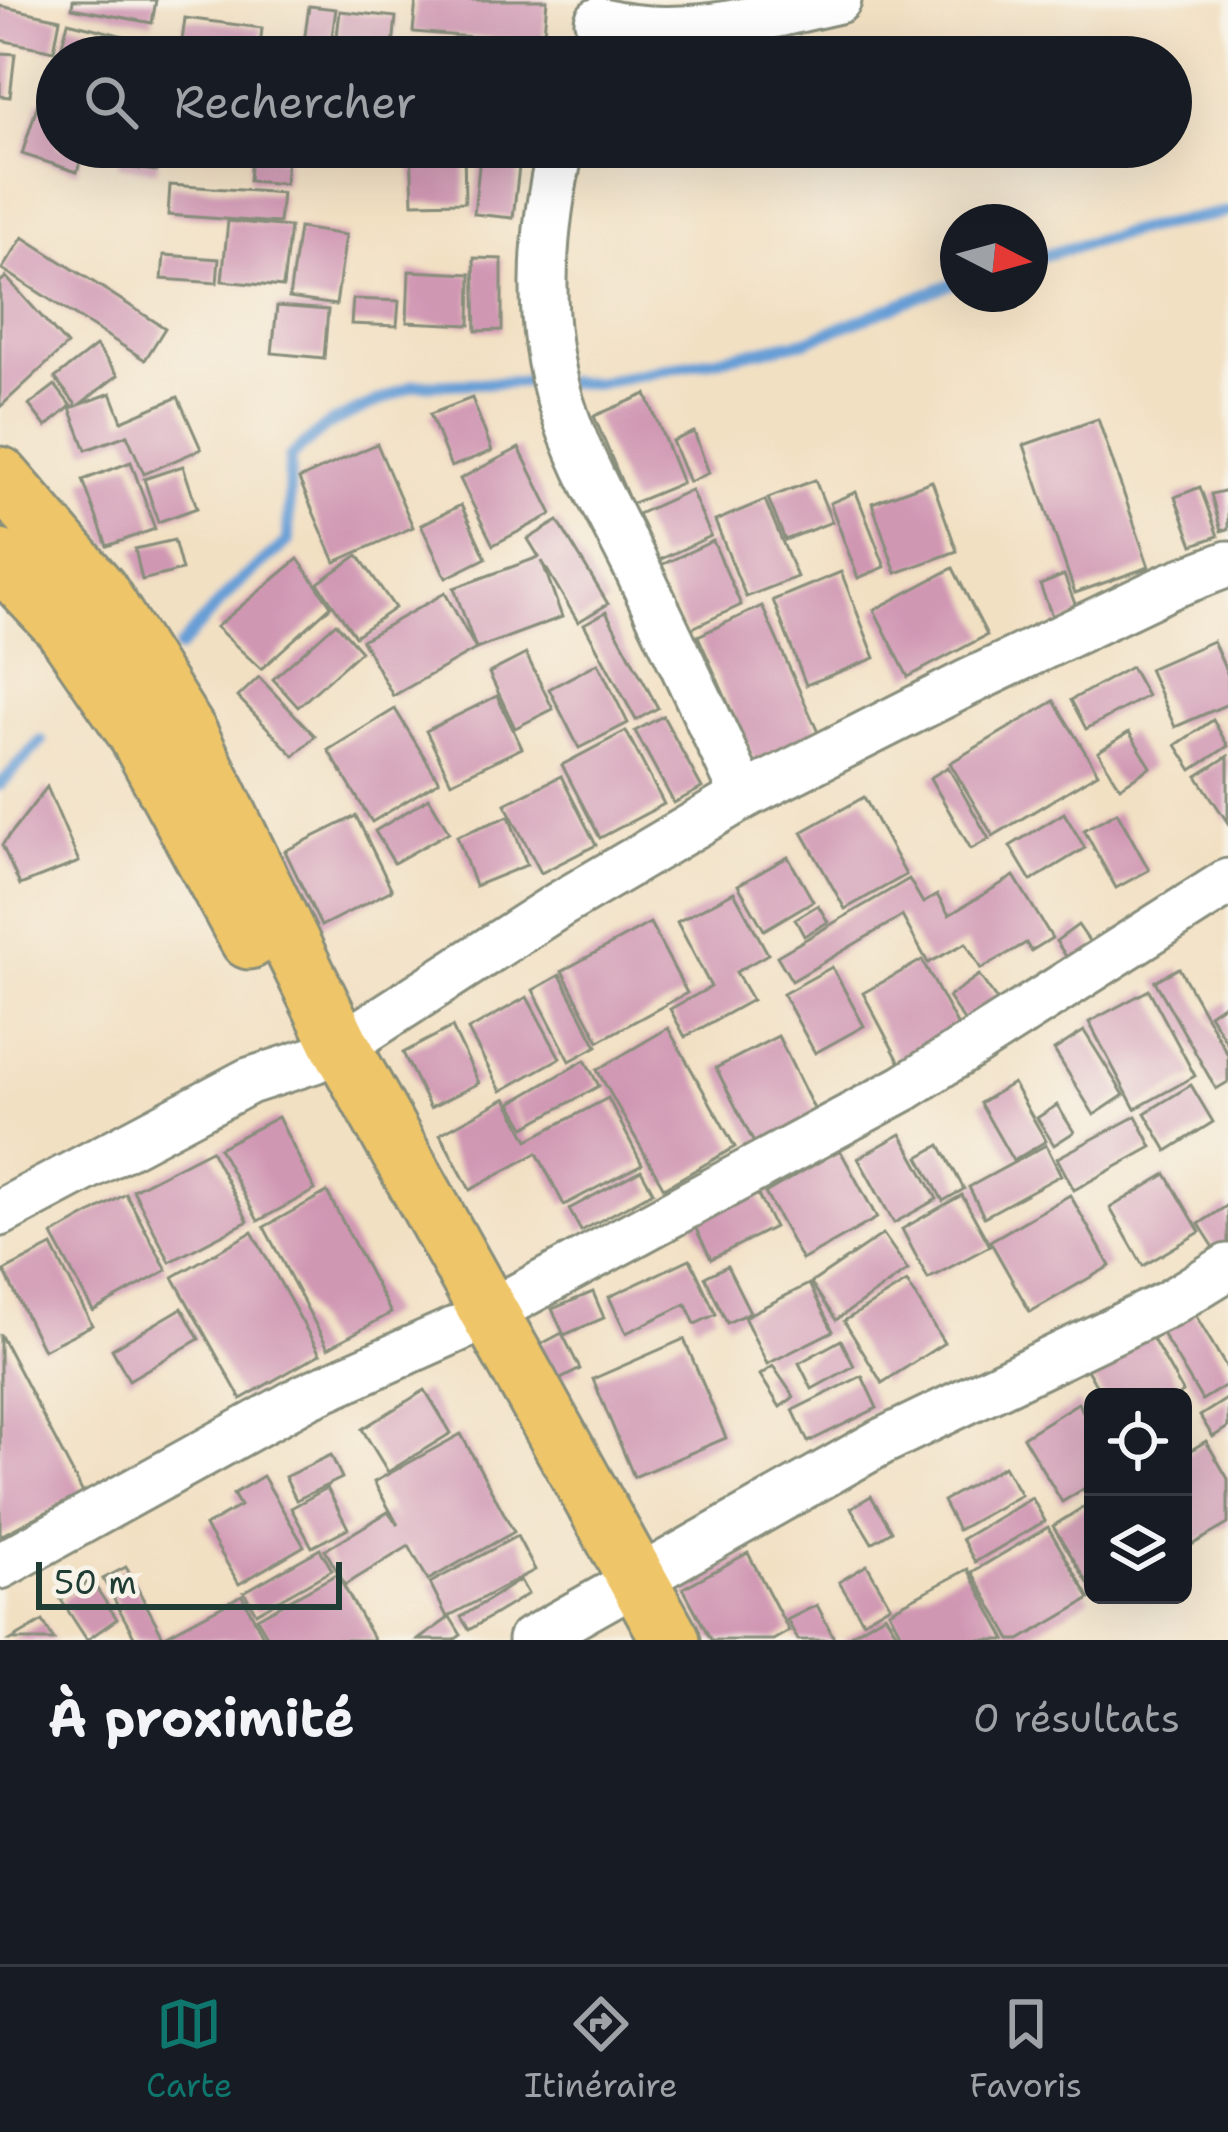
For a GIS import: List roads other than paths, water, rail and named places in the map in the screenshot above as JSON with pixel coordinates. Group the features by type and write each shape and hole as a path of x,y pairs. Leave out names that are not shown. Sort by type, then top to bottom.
{"main road":[{"path":"0,476 98,590 189,735 328,1053"},
{"path":"0,559 62,626 136,731 328,1053 477,1319 626,1606 670,1640"}],"street":[{"path":"597,26 664,32 706,29 838,0"},
{"path":"556,168 544,257 560,401 585,463 745,796"},
{"path":"0,1213 249,1081 328,1053 559,904 745,796 968,683 1170,586 1228,564"},
{"path":"0,1565 307,1396 477,1319 904,1088 1228,882"},
{"path":"531,1640 626,1606 881,1442 1168,1304 1228,1267"}],"waterway":[{"path":"1048,254 1228,212"},
{"path":"567,382 596,383 806,341 940,288"},
{"path":"179,648 233,588 288,541 290,457 329,424 414,385 547,381"},
{"path":"0,785 41,741"}]}
